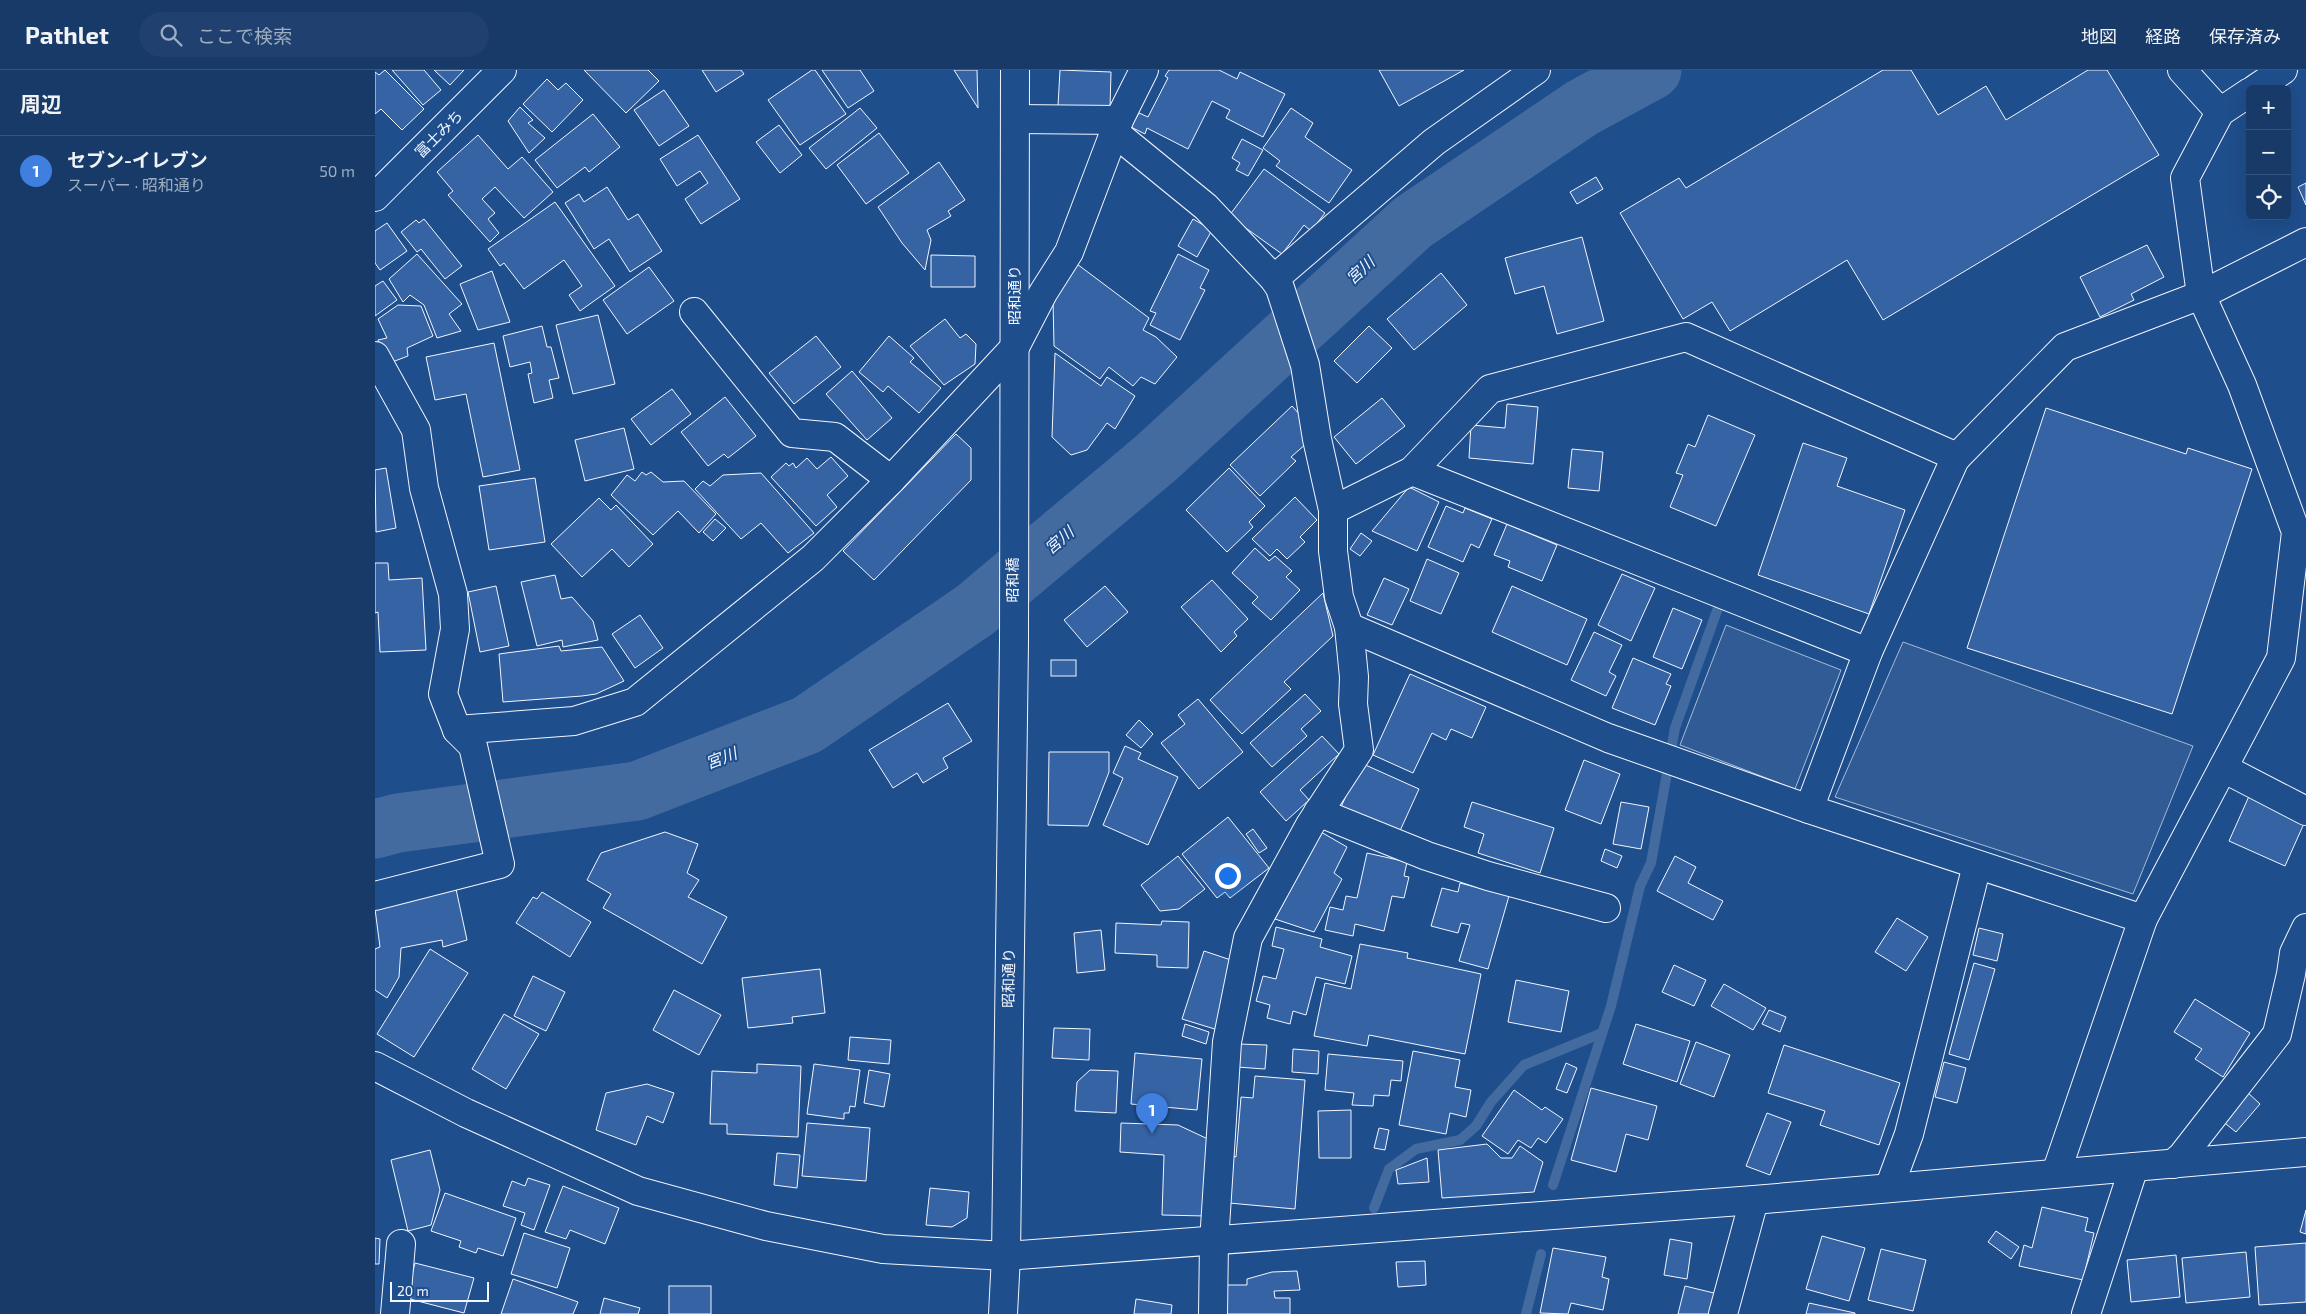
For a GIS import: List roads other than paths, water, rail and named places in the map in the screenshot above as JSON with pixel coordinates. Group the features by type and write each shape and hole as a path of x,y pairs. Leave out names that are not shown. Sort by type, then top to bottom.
{"main road":[{"name":"富士みち","path":"375,197 502,70"},
{"name":"昭和通り","path":"1013,519 1015,70"},
{"path":"465,738 574,721 635,702 813,558 891,480 1015,347 1043,293 1069,252 1117,126 1144,70"},
{"path":"1277,284 1434,142 1536,70"},
{"path":"2182,70 2220,112"},
{"path":"2261,85 2283,70"},
{"path":"2056,1173 2143,919 2281,658 2296,532 2242,385 2201,295 2185,178 2220,112 2246,95"},
{"path":"1015,118 1117,126 1206,208 1277,284 1305,365 1317,439 1333,510 1333,551 1339,597 1349,627 1354,677 1353,704 1359,750 1318,812 1248,938 1227,1042 1214,1242 1213,1314"},
{"path":"1809,809 1868,652 1957,457 2065,347 2201,295 2306,242"},
{"path":"695,312 792,433 835,437 891,480"},
{"path":"1333,510 1412,471 1490,389 1686,337 1957,457"},
{"path":"375,896 500,864 465,738 443,694 455,629 453,594 424,488 416,430 378,368"},
{"path":"1412,471 1868,652"},
{"name":"昭和橋","path":"1013,519 1014,642"},
{"path":"1349,627 1608,738 1809,809 2143,919"},
{"name":"昭和通り","path":"1003,1314 1006,1256 1014,642"},
{"path":"2223,768 2306,811"},
{"path":"1318,812 1427,856 1488,876 1606,908"},
{"path":"1889,1188 1909,1134 1977,864"},
{"path":"2173,1164 2182,1156 2277,1034 2291,974 2293,953 2306,928"},
{"path":"375,1066 466,1113 638,1191 766,1226 883,1249 1006,1256 1214,1242 1754,1200 2306,1152"},
{"path":"2086,1314 2134,1167"},
{"path":"1723,1314 1754,1200"},
{"path":"389,1302 401,1244"}],"waterway":[{"name":"宮川","path":"375,829 398,823 637,791 807,725 975,610 1156,458 1413,222 1582,108 1652,70"},
{"path":"1553,1185 1611,1006 1640,886 1651,863 1675,728 1718,608"},
{"path":"1374,1208 1389,1169 1416,1149 1460,1140 1476,1126 1491,1102 1524,1065 1602,1033"},
{"path":"1526,1314 1541,1254"}],"place":[{"name":"セブン-イレブン","path":"1152,1134"}]}
